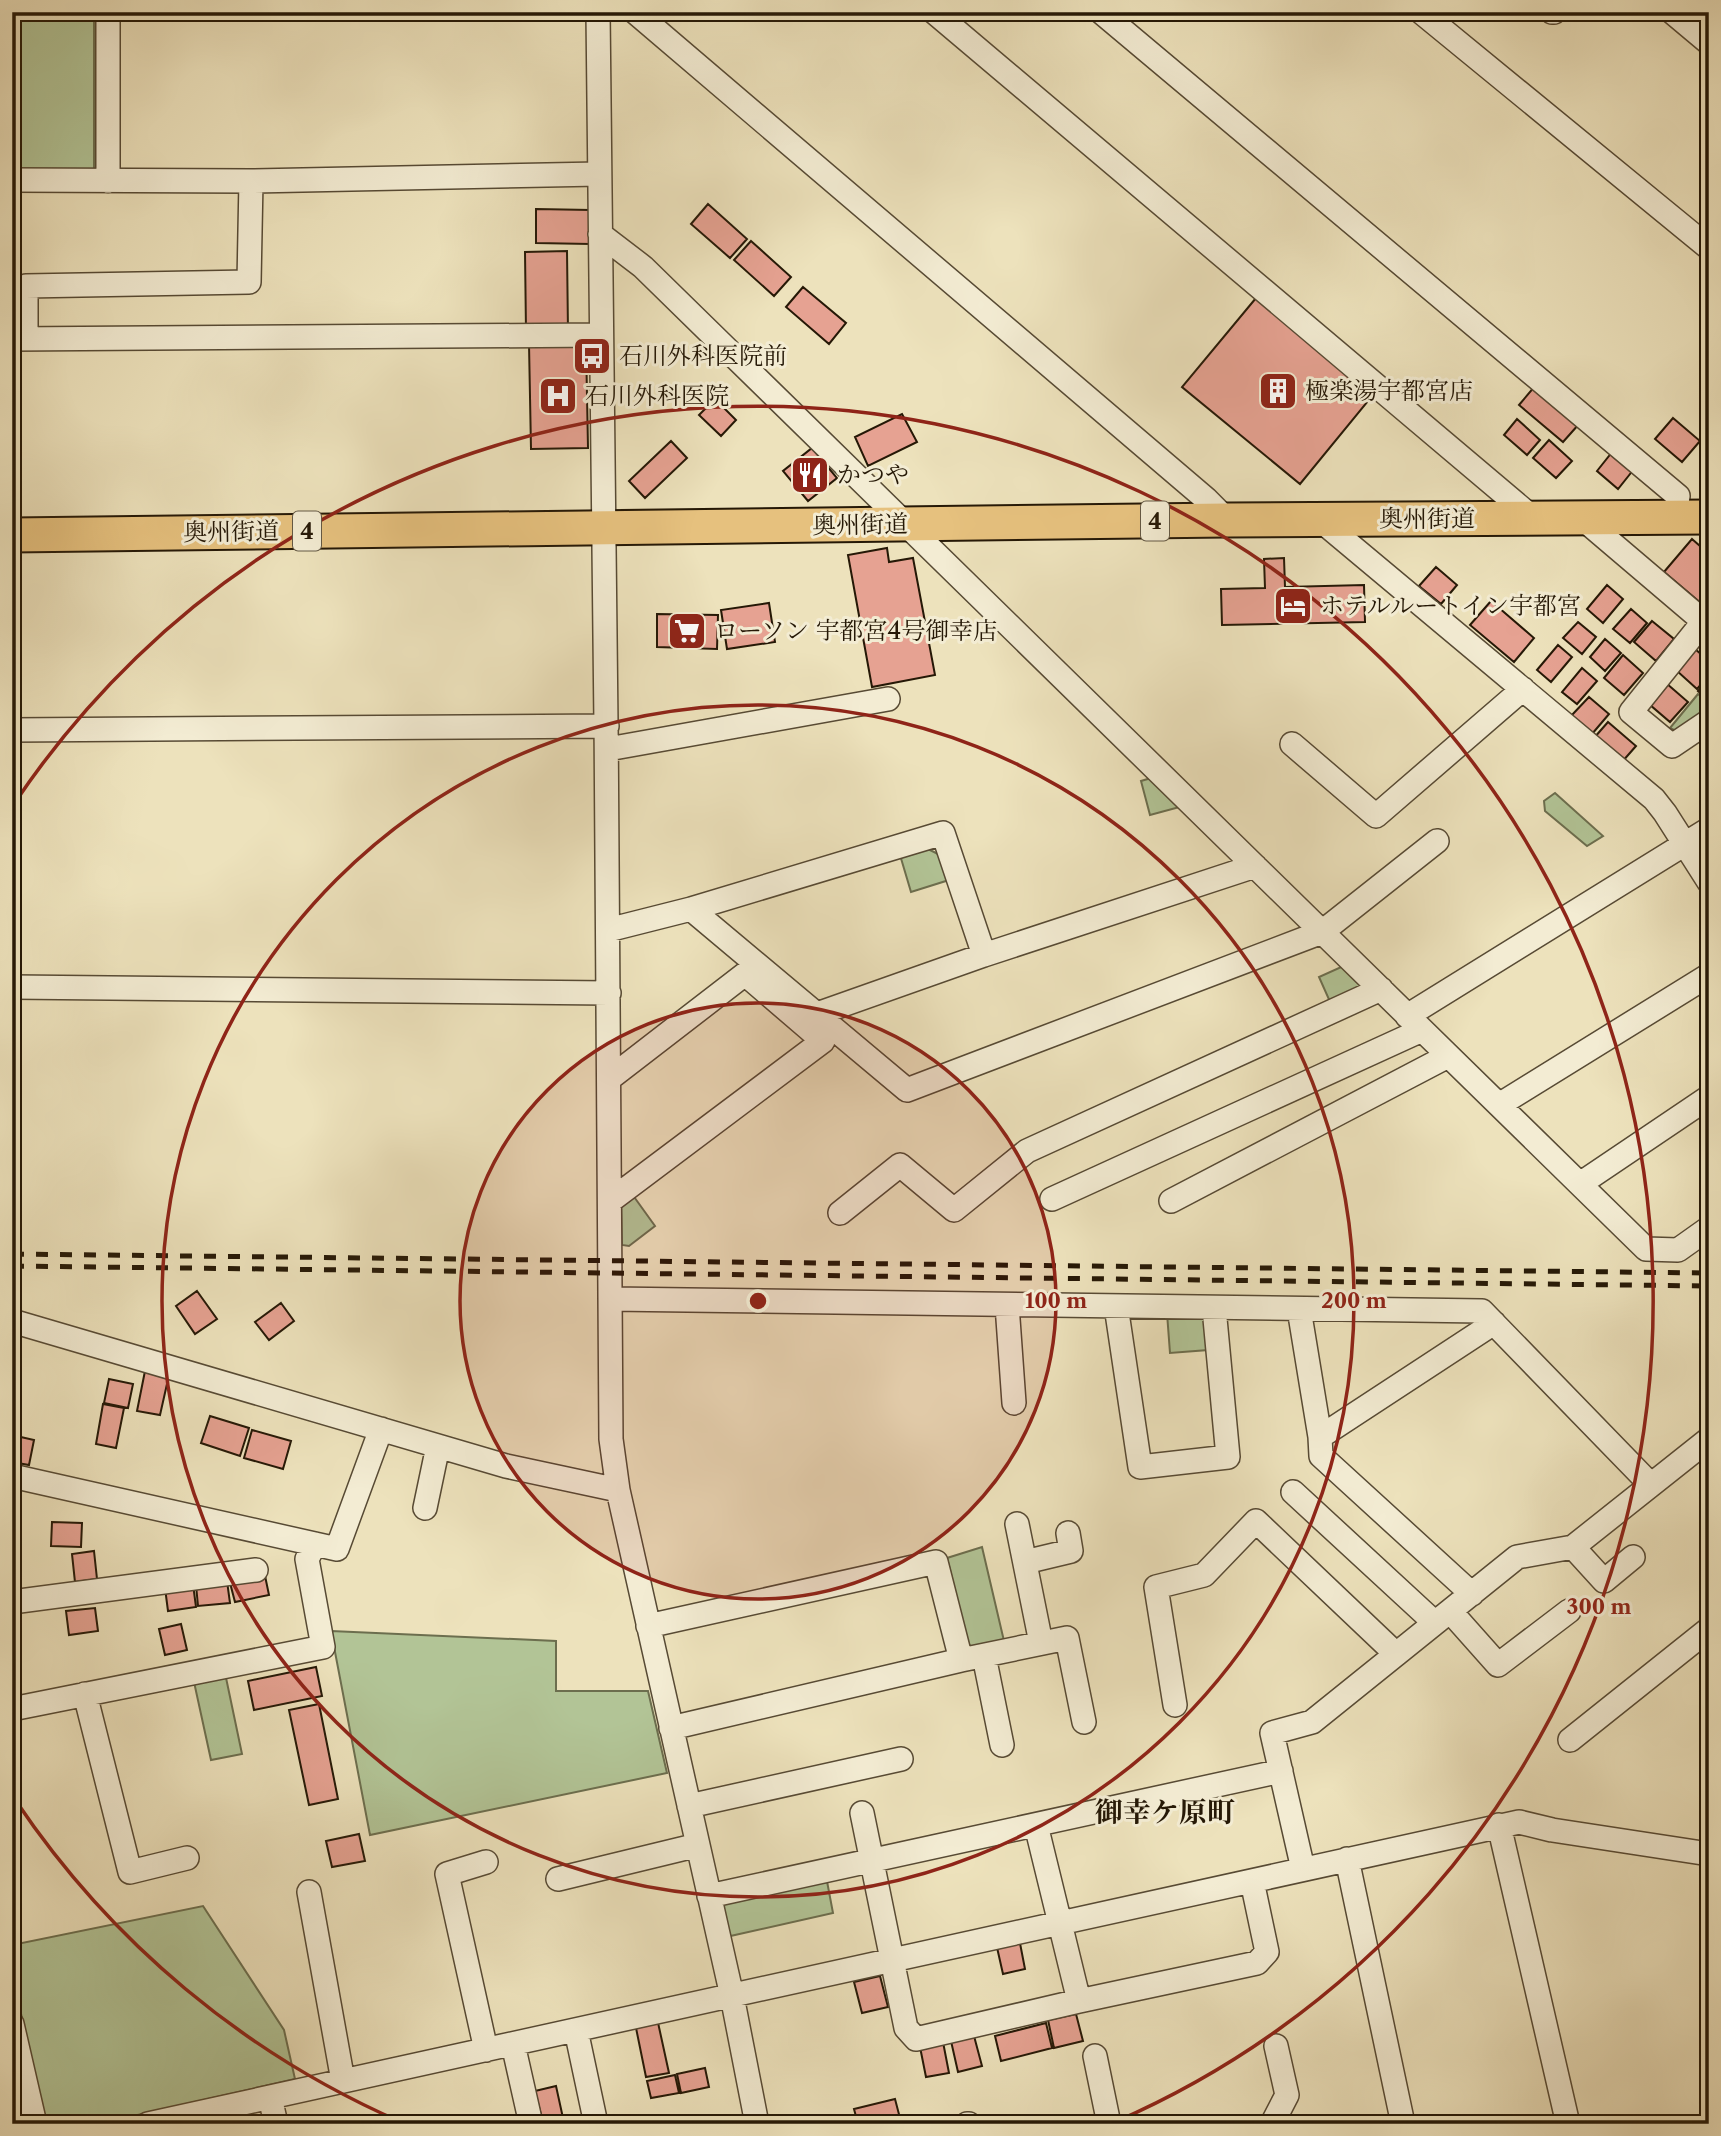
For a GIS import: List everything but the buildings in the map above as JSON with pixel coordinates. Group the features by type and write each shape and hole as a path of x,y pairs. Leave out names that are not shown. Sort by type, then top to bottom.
{"highway":[{"name":"奥州街道","path":"12,535 1320,519 1709,517"}],"street":[{"path":"107,12 108,181"},
{"path":"598,12 602,528 608,749 611,1439 618,1490 732,1996 757,2124"},
{"path":"635,12 1185,481 1227,520"},
{"path":"934,12 1533,518"},
{"path":"1101,12 1678,496 1675,518"},
{"path":"1420,12 1709,248"},
{"path":"1672,12 1709,43"},
{"path":"12,180 251,181 599,174"},
{"path":"251,181 249,282 26,286 19,339 600,335"},
{"path":"600,234 643,267 1646,1249 1678,1250 1709,1228"},
{"path":"1582,518 1706,624 1631,712 1672,746 1709,721"},
{"path":"1320,519 1654,799 1709,882"},
{"path":"1292,744 1376,816 1522,689"},
{"path":"608,749 888,699"},
{"path":"12,730 607,726"},
{"path":"1052,1199 1415,1023 1709,829"},
{"path":"608,930 691,909 943,833 984,954"},
{"path":"691,909 907,1090 1322,932 1437,841"},
{"path":"817,1014 984,954 1255,866"},
{"path":"609,1079 745,974 823,1041 610,1200"},
{"path":"1499,1105 1709,975"},
{"path":"12,987 609,993"},
{"path":"840,1213 900,1165 954,1210 1027,1151 1381,989"},
{"path":"1171,1201 1448,1056"},
{"path":"1580,1184 1709,1097"},
{"path":"611,1299 1482,1311 1651,1485"},
{"path":"1007,1305 1014,1404"},
{"path":"1116,1306 1140,1467 1228,1457 1214,1308"},
{"path":"1299,1309 1321,1456 1472,1594"},
{"path":"12,1321 506,1466 618,1490"},
{"path":"1320,1437 1494,1323"},
{"path":"12,1476 337,1549 381,1429"},
{"path":"1304,1869 1272,1733 1312,1722 1517,1557 1573,1547 1709,1438"},
{"path":"425,1508 438,1446"},
{"path":"1293,1492 1498,1665 1569,1611"},
{"path":"1175,1704 1156,1587 1204,1575 1256,1521 1396,1654"},
{"path":"1017,1524 1041,1643"},
{"path":"1025,1562 1071,1551 1068,1533"},
{"path":"12,1709 323,1647 307,1559 315,1544"},
{"path":"1573,1547 1604,1581 1633,1557"},
{"path":"649,1626 936,1562 1002,1745"},
{"path":"12,1602 256,1570"},
{"path":"1570,1740 1709,1629"},
{"path":"671,1728 1067,1638 1084,1721"},
{"path":"85,1694 130,1872 187,1858"},
{"path":"689,1806 901,1759"},
{"path":"709,1896 1280,1771"},
{"path":"862,1813 906,2028 916,2039 1257,1963 1267,1952 1252,1881"},
{"path":"148,2124 178,2121 270,2097 1499,1825 1519,1822 1565,1832 1709,1854"},
{"path":"1035,1825 1079,2001"},
{"path":"1499,1825 1568,2124"},
{"path":"558,1878 698,1845"},
{"path":"1347,1859 1403,2124"},
{"path":"485,1862 447,1874 486,2050"},
{"path":"309,1892 343,2081"},
{"path":"12,2024 17,2078 35,2124"},
{"path":"576,2030 596,2124"},
{"path":"513,2044 531,2124"},
{"path":"1272,2124 1287,2095 1276,2046"},
{"path":"1095,2056 1109,2124"},
{"path":"270,2097 276,2124"}],"green space":[{"path":"12,12 94,12 94,169 12,171"},
{"path":"1698,694 1709,703 1709,711 1676,731 1670,728"},
{"path":"1158,776 1187,805 1150,815 1141,781"},
{"path":"1555,793 1603,836 1587,846 1545,811 1544,801"},
{"path":"926,848 940,855 949,880 911,892 900,855"},
{"path":"1350,963 1366,989 1331,1004 1319,977"},
{"path":"632,1194 655,1226 629,1246 622,1245 621,1203"},
{"path":"1195,1312 1204,1319 1208,1350 1170,1353 1167,1313"},
{"path":"982,1547 1004,1641 975,1649 968,1644 947,1558"},
{"path":"331,1631 556,1641 556,1691 648,1691 667,1773 370,1835"},
{"path":"225,1673 242,1754 211,1760 194,1682"},
{"path":"826,1876 833,1913 726,1937 719,1898"},
{"path":"203,1906 284,2030 295,2079 98,2124 47,2124 41,2117 12,1967 12,1945"}],"railway":[{"path":"12,1254 1709,1273"},
{"path":"12,1266 1709,1286"}],"place":[{"name":"石川外科医院前","path":"592,356"},
{"name":"極楽湯宇都宮店","path":"1278,391"},
{"name":"石川外科医院","path":"558,396"},
{"name":"かつや","path":"810,475"},
{"name":"ホテルルートイン宇都宮","path":"1293,606"},
{"name":"ローソン 宇都宮4号御幸店","path":"687,631"}],"district":[{"name":"御幸ケ原町","path":"1165,1812"}]}
